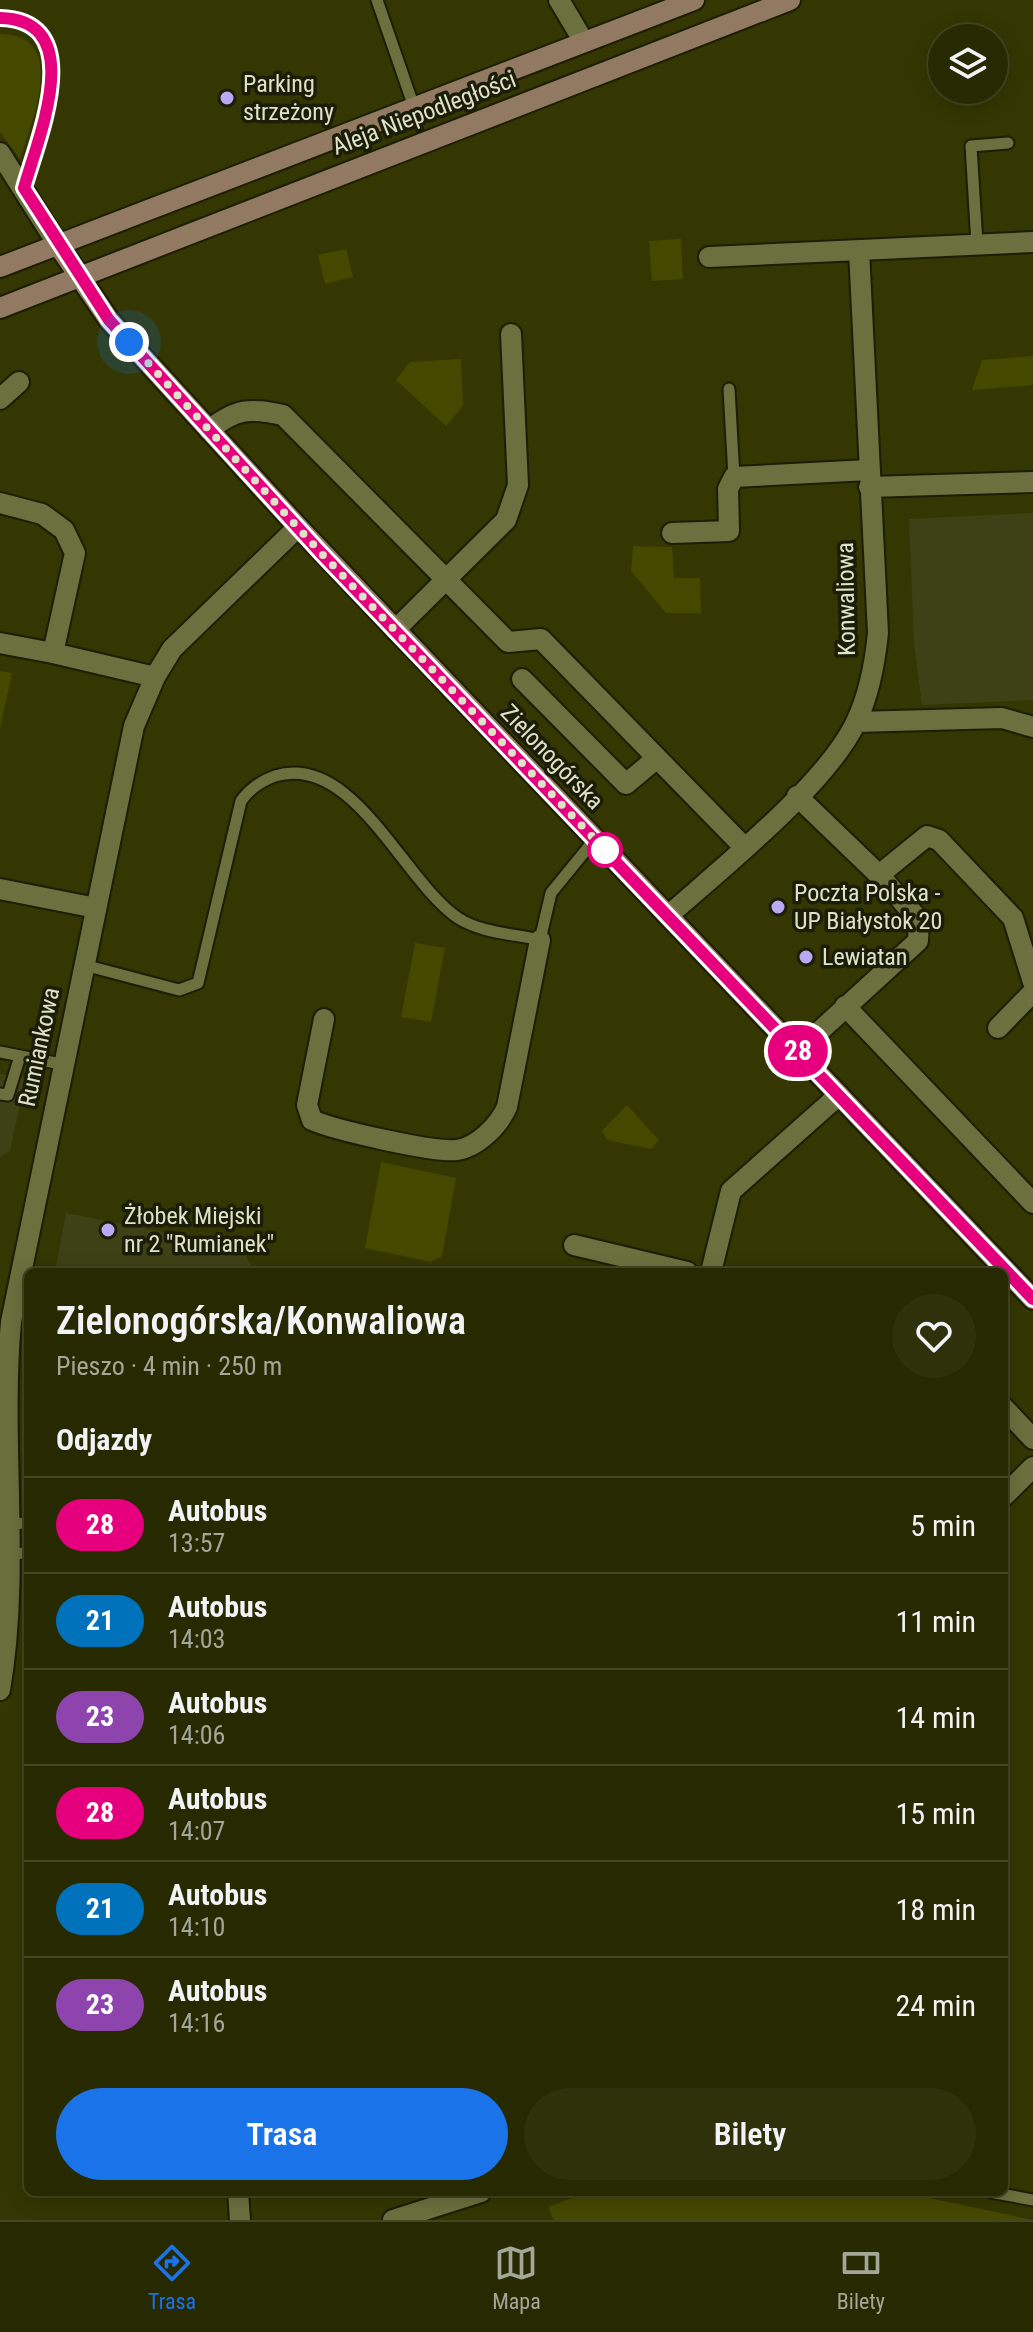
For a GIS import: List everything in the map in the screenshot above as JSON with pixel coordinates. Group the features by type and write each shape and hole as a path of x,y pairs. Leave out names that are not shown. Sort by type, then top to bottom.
{"main road":[{"name":"Aleja Niepodległości","path":"0,267 694,0"},
{"name":"Aleja Niepodległości","path":"0,308 790,0"},
{"name":"Zielonogórska","path":"58,245 109,320 298,527 1004,1268"},
{"name":"Zielonogórska","path":"1008,1273 1033,1299"}],"street":[{"path":"559,0 584,42"},
{"path":"0,153 58,245"},
{"path":"709,257 1033,242"},
{"name":"Konwaliowa","path":"669,915 830,764 856,722 872,671 878,633 859,250"},
{"path":"395,630 506,520 518,485 511,334"},
{"path":"0,399 19,382"},
{"path":"209,430 230,414 255,410 283,415 508,642 541,639 744,847"},
{"path":"672,533 729,531 728,489 734,477 1033,482"},
{"path":"0,503 42,514 64,530 75,553 53,653"},
{"name":"Rumiankowa","path":"0,1690 18,1599 18,1523 3,1460 4,1400 11,1322 61,1064 134,726 155,677 172,649 298,527"},
{"path":"0,643 155,677"},
{"path":"522,679 626,784 657,758"},
{"path":"856,722 1002,718 1033,727"},
{"path":"797,796 879,875 919,920 920,936 798,1051"},
{"path":"879,875 921,839 927,836 939,840 1013,918 1033,982"},
{"path":"0,889 96,908"},
{"path":"324,1019 307,1105 312,1120 444,1150 468,1147 502,1119 507,1107 540,940"},
{"path":"998,1028 1033,992"},
{"path":"845,1006 1033,1203"},
{"path":"712,1268 731,1191 839,1095"},
{"path":"574,1245 620,1265 649,1268"},
{"path":"1008,1412 1033,1439"},
{"path":"1008,1492 1033,1467"},
{"path":"238,2196 240,2220"},
{"path":"393,2220 467,2196"}],"lane":[{"path":"377,0 414,107"},
{"path":"0,18 22,22 33,29 42,36 53,59 49,92 24,188"},
{"path":"977,244 971,146 1008,143"},
{"path":"729,389 734,477"},
{"path":"84,965 179,990 198,983 241,801 255,785 279,775 304,773 327,780 349,799 463,921 540,940 551,893 595,839"},
{"path":"0,1052 61,1064"},
{"path":"0,1094 8,1095 20,1056"},
{"path":"1008,2195 1033,2200"}],"shaded area":[{"path":"0,34 21,38 34,48 40,64 37,104 20,159 0,132"},
{"path":"681,239 683,279 652,281 649,241"},
{"path":"346,249 353,277 325,284 318,255"},
{"path":"1033,356 1033,385 972,390 982,360"},
{"path":"461,359 463,406 446,426 396,380 410,362"},
{"path":"1033,513 1033,700 922,705 914,644 909,519"},
{"path":"633,546 672,547 674,578 700,578 701,613 666,613 631,571"},
{"path":"0,671 12,673 0,729"},
{"path":"415,943 445,948 431,1022 401,1017"},
{"path":"0,1074 26,1078 10,1151 0,1157"},
{"path":"627,1105 659,1140 651,1149 607,1140 602,1131"},
{"path":"381,1162 456,1178 442,1256 431,1262 365,1248"},
{"name":"Żłobek Miejski nr 2 \"Rumianek\"","path":"66,1213 241,1247 253,1268 56,1268"},
{"path":"577,2196 920,2196 1033,2220 553,2220 549,2207"}],"bus line":[{"name":"28","path":"0,18 22,22 33,29 42,36 53,59 49,92 24,188 77,276 109,320 321,553 1004,1268"},
{"name":"28","path":"1008,1273 1033,1299"}],"place":[{"name":"Parking strzeżony","path":"227,98"},
{"name":"Poczta Polska - UP Białystok 20","path":"778,907"},
{"name":"Lewiatan","path":"806,957"},
{"name":"Żłobek Miejski nr 2 \"Rumianek\"","path":"108,1230"}],"route":[{"path":"129,342 321,553 605,850"}]}
